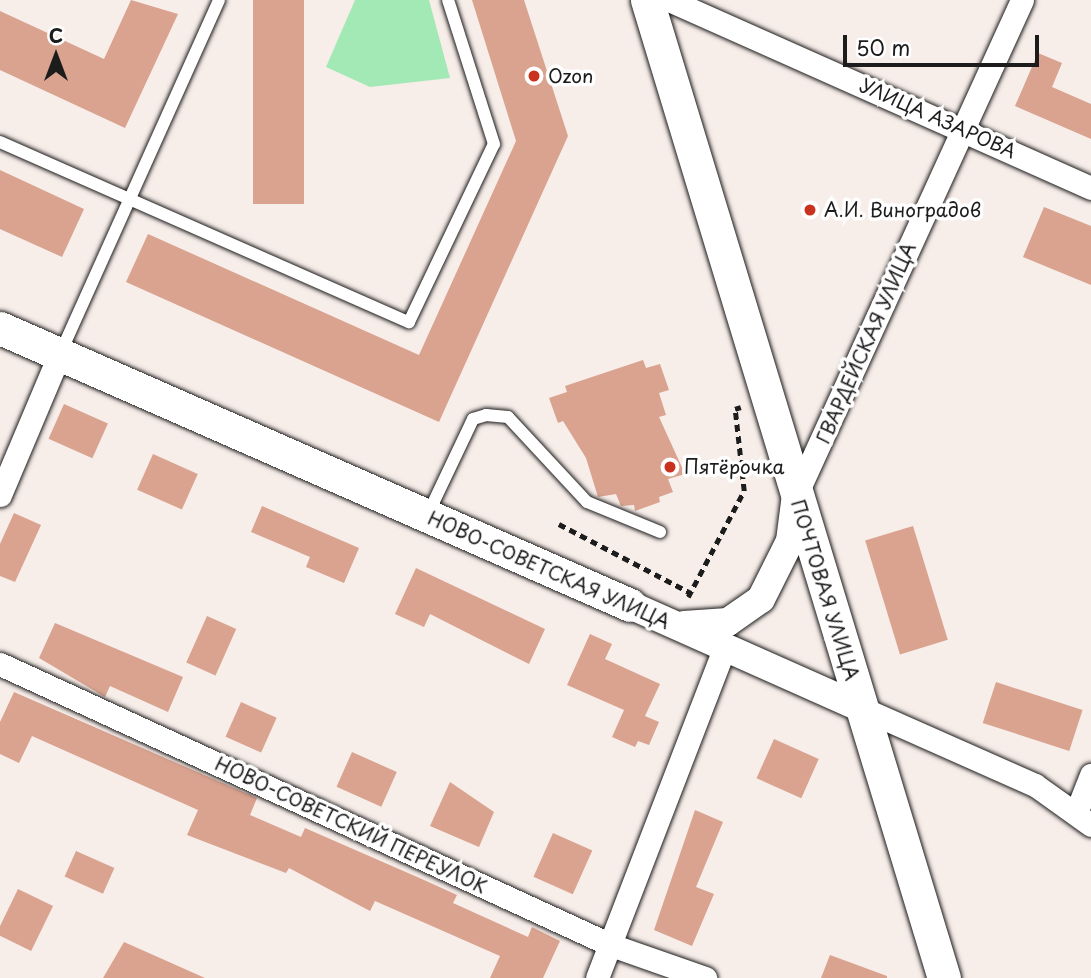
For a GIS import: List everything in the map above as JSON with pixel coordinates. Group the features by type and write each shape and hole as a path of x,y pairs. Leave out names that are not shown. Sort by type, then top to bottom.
{"main road":[{"name":"ПОЧТОВАЯ УЛИЦА","path":"647,0 771,397 796,495 944,978"},
{"name":"НОВО-СОВЕТСКАЯ УЛИЦА","path":"0,328 630,605"}],"street":[{"name":"УЛИЦА АЗАРОВА","path":"669,0 964,128 1091,188"},
{"name":"ГВАРДЕЙСКАЯ УЛИЦА","path":"796,495 1021,0"},
{"path":"0,495 60,355"},
{"path":"674,625 728,622 761,598 790,541 796,495"},
{"name":"НОВО-СОВЕТСКАЯ УЛИЦА","path":"630,605 999,768 1083,819"},
{"path":"597,978 725,647"},
{"name":"НОВО-СОВЕТСКИЙ ПЕРЕУЛОК","path":"0,664 611,944 705,978"},
{"path":"1083,819 1091,775"}],"lane":[{"path":"60,355 125,199 219,0"},
{"path":"0,142 409,322 494,144 447,0"},
{"path":"427,516 473,419 486,415 508,417 587,502 660,532"}],"path":[{"path":"674,625 744,491 735,409 771,397"},
{"path":"559,524 691,593"}],"green space":[{"path":"355,0 429,0 450,78 370,87 326,67"}],"building":[{"path":"131,0 178,14 125,128 0,70 0,11 104,59"},
{"path":"253,0 304,0 304,204 253,204"},
{"path":"472,0 524,0 568,136 439,422 126,282 148,234 419,355 516,141"},
{"path":"1038,53 1062,63 1052,87 1091,104 1091,139 1015,106"},
{"path":"0,170 84,209 62,257 0,229"},
{"path":"1044,207 1091,226 1091,285 1023,257"},
{"path":"643,360 646,368 660,364 669,390 659,393 666,415 659,417 685,474 668,479 673,492 659,497 660,502 635,511 634,505 621,506 616,494 598,497 586,458 563,421 558,423 549,398 567,392 565,386"},
{"path":"64,404 108,424 92,458 49,439"},
{"path":"153,454 198,474 182,510 137,490"},
{"path":"262,506 359,548 344,583 306,567 310,557 251,532"},
{"path":"14,513 41,525 15,582 0,576 0,544"},
{"path":"913,526 948,640 900,654 865,541"},
{"path":"416,568 545,629 529,664 430,614 424,627 395,614"},
{"path":"207,616 236,629 215,676 186,663"},
{"path":"55,623 183,677 168,712 110,686 105,697 39,658"},
{"path":"590,634 612,644 605,659 660,684 645,716 659,722 649,745 638,741 635,747 612,737 624,710 567,685"},
{"path":"996,682 1083,710 1069,751 983,723"},
{"path":"14,692 257,798 250,815 301,837 305,828 457,895 453,903 528,937 532,927 560,941 543,978 490,978 500,956 375,901 370,911 289,868 286,873 187,835 198,810 32,736 19,763 0,754 0,722"},
{"path":"241,702 277,718 261,753 226,737"},
{"path":"774,739 819,759 801,798 757,778"},
{"path":"352,752 397,772 381,807 337,787"},
{"path":"450,782 494,812 479,847 430,826"},
{"path":"695,810 723,822 696,887 714,894 692,946 654,930"},
{"path":"553,833 592,850 573,894 533,877"},
{"path":"76,851 114,868 103,894 65,877"},
{"path":"18,889 53,906 31,951 0,936 0,926"},
{"path":"124,942 205,978 103,978"},
{"path":"830,955 887,976 887,978 821,978"}],"place":[{"name":"Ozon","path":"534,76"},
{"name":"А.И. Виноградов","path":"810,210"},
{"name":"Пятёрочка","path":"670,467"}]}
